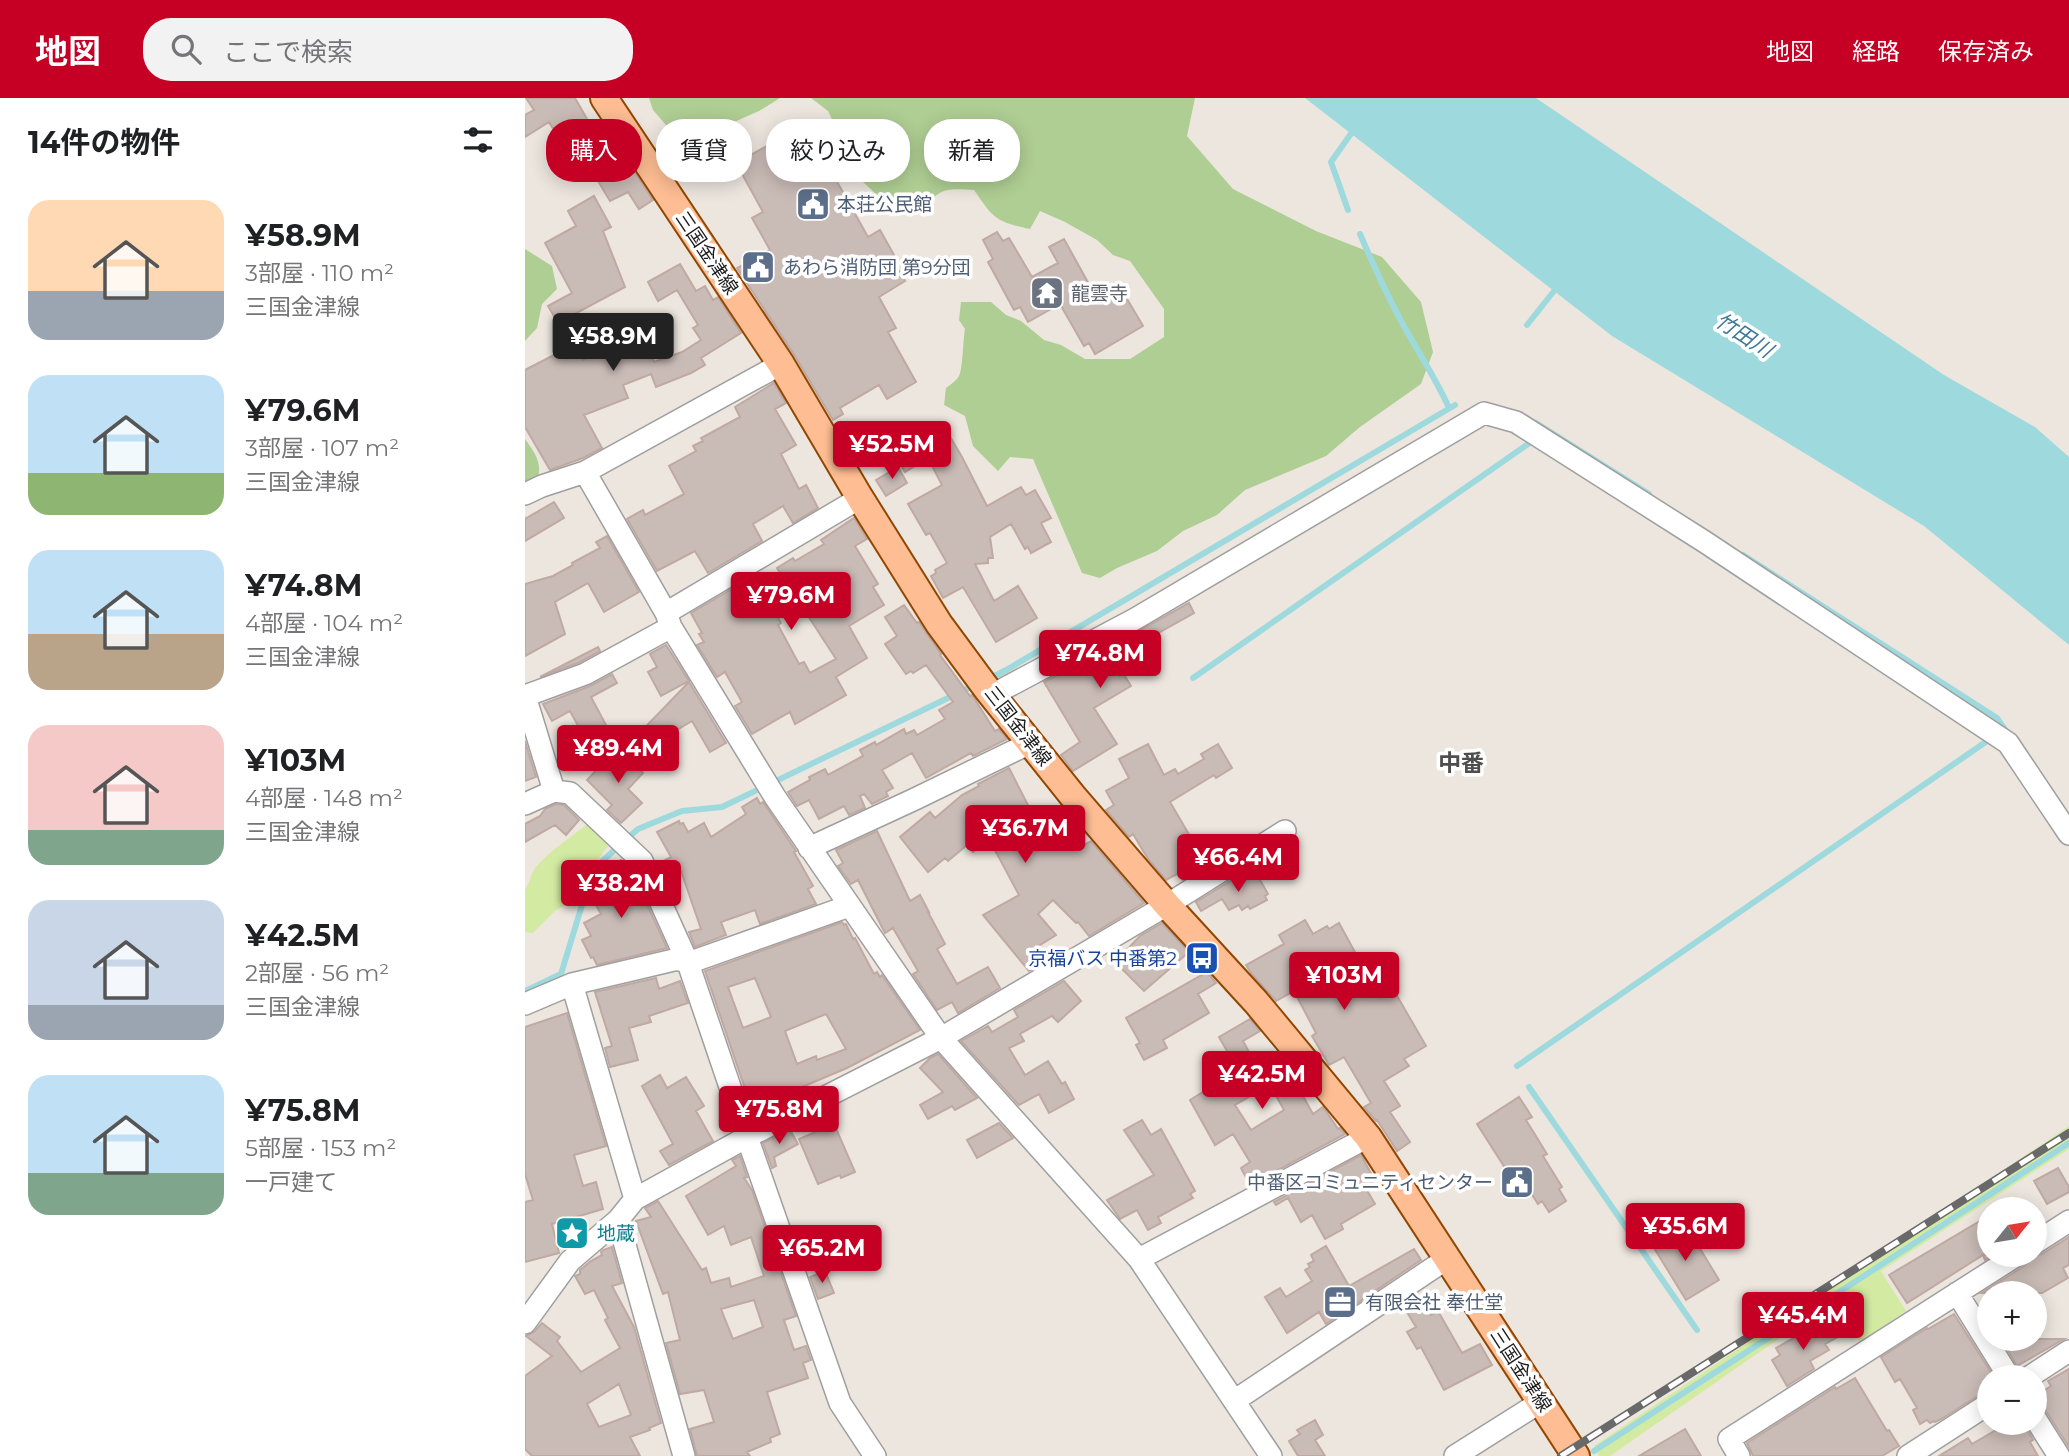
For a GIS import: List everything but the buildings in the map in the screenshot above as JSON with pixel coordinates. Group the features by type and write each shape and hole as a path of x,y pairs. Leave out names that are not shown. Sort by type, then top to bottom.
{"main road":[{"name":"三国金津線","path":"604,98 781,364 939,624 1030,743 1167,905 1256,1002 1368,1137 1576,1456"}],"street":[{"path":"525,495 585,472 781,364"},
{"path":"986,686 1135,619 1484,414 1516,422 1705,542 2008,743 2069,834"},
{"path":"585,472 668,620 779,802 941,1038 1139,1259 1271,1456"},
{"path":"555,792 525,696 586,674 860,498"},
{"path":"809,848 1030,743"},
{"path":"525,804 555,792 570,793 642,861 688,963 840,1403 875,1456"},
{"path":"525,1323 571,1261 618,1220 635,1199 941,1038 1167,905 1285,831"},
{"path":"525,1004 572,984 678,960 688,963 849,906"},
{"path":"572,984 635,1199"},
{"path":"1139,1259 1368,1137"},
{"path":"618,1220 684,1456"},
{"path":"2047,1235 2069,1221"},
{"path":"1234,1401 1448,1258"},
{"path":"1739,1456 1729,1439 1998,1267"},
{"path":"1957,1293 2002,1365"},
{"path":"2047,1365 2069,1351"},
{"path":"1455,1456 1542,1401"},
{"path":"1908,1456 1977,1411"},
{"path":"2045,1435 2059,1456"}],"green space":[{"path":"649,98 780,98 741,119 661,119 653,110"},
{"path":"811,98 1195,98 1187,136 1233,189 1316,231 1382,257 1421,302 1433,352 1421,384 1360,427 1326,456 1245,490 1217,515 1183,531 1157,551 1100,578 1082,573 1033,459 1010,457 998,471 973,446 965,416 944,405 946,388 958,378 961,367 965,329 959,320 961,302 991,302 1044,340 1061,345 1085,359 1130,359 1164,337 1164,309 1130,261 1113,255 1097,240 1040,211 1030,229 1019,226 996,217 974,190 964,189 938,194 920,212 892,209 863,182 910,182 910,119 832,119 828,111"},
{"path":"525,249 552,266 557,289 542,304 537,328 525,341"},
{"path":"525,439 536,457 539,471 538,477 525,484"},
{"path":"589,823 608,846 597,861 581,875 566,905 556,910 533,933 525,932 525,889 533,871 553,850"},
{"path":"2069,1126 2069,1149 1995,1197 1977,1197 1977,1209 1881,1271 1906,1311 1860,1342 1833,1301 1610,1456 1599,1456 1594,1446"}],"water":[{"name":"竹田川","path":"1305,98 1536,98 1944,375 2035,427 2069,457 2069,645 1924,526 1612,336"}],"waterway":[{"path":"1348,210 1331,162 1355,128"},
{"path":"1360,234 1396,312 1449,408"},
{"path":"1527,325 1558,286"},
{"path":"987,680 1455,405"},
{"path":"1536,423 1649,494"},
{"path":"1193,678 1528,444"},
{"path":"1743,555 1997,718 2008,734"},
{"path":"525,991 561,974 582,905 599,864 638,829 682,811 722,807 977,684"},
{"path":"1517,1066 1990,739"},
{"path":"1529,1087 1697,1330"},
{"path":"1594,1451 2069,1143"}],"railway":[{"path":"1561,1456 2069,1133"}],"place":[{"name":"本荘公民館","path":"813,204"},
{"name":"あわら消防団 第9分団","path":"758,267"},
{"name":"龍雲寺","path":"1047,293"},
{"name":"京福バス 中番第2","path":"1202,958"},
{"name":"中番区コミュニティセンター","path":"1517,1182"},
{"name":"地蔵","path":"572,1233"},
{"name":"有限会社 奉仕堂","path":"1340,1302"}],"district":[{"name":"中番","path":"1461,763"}]}
